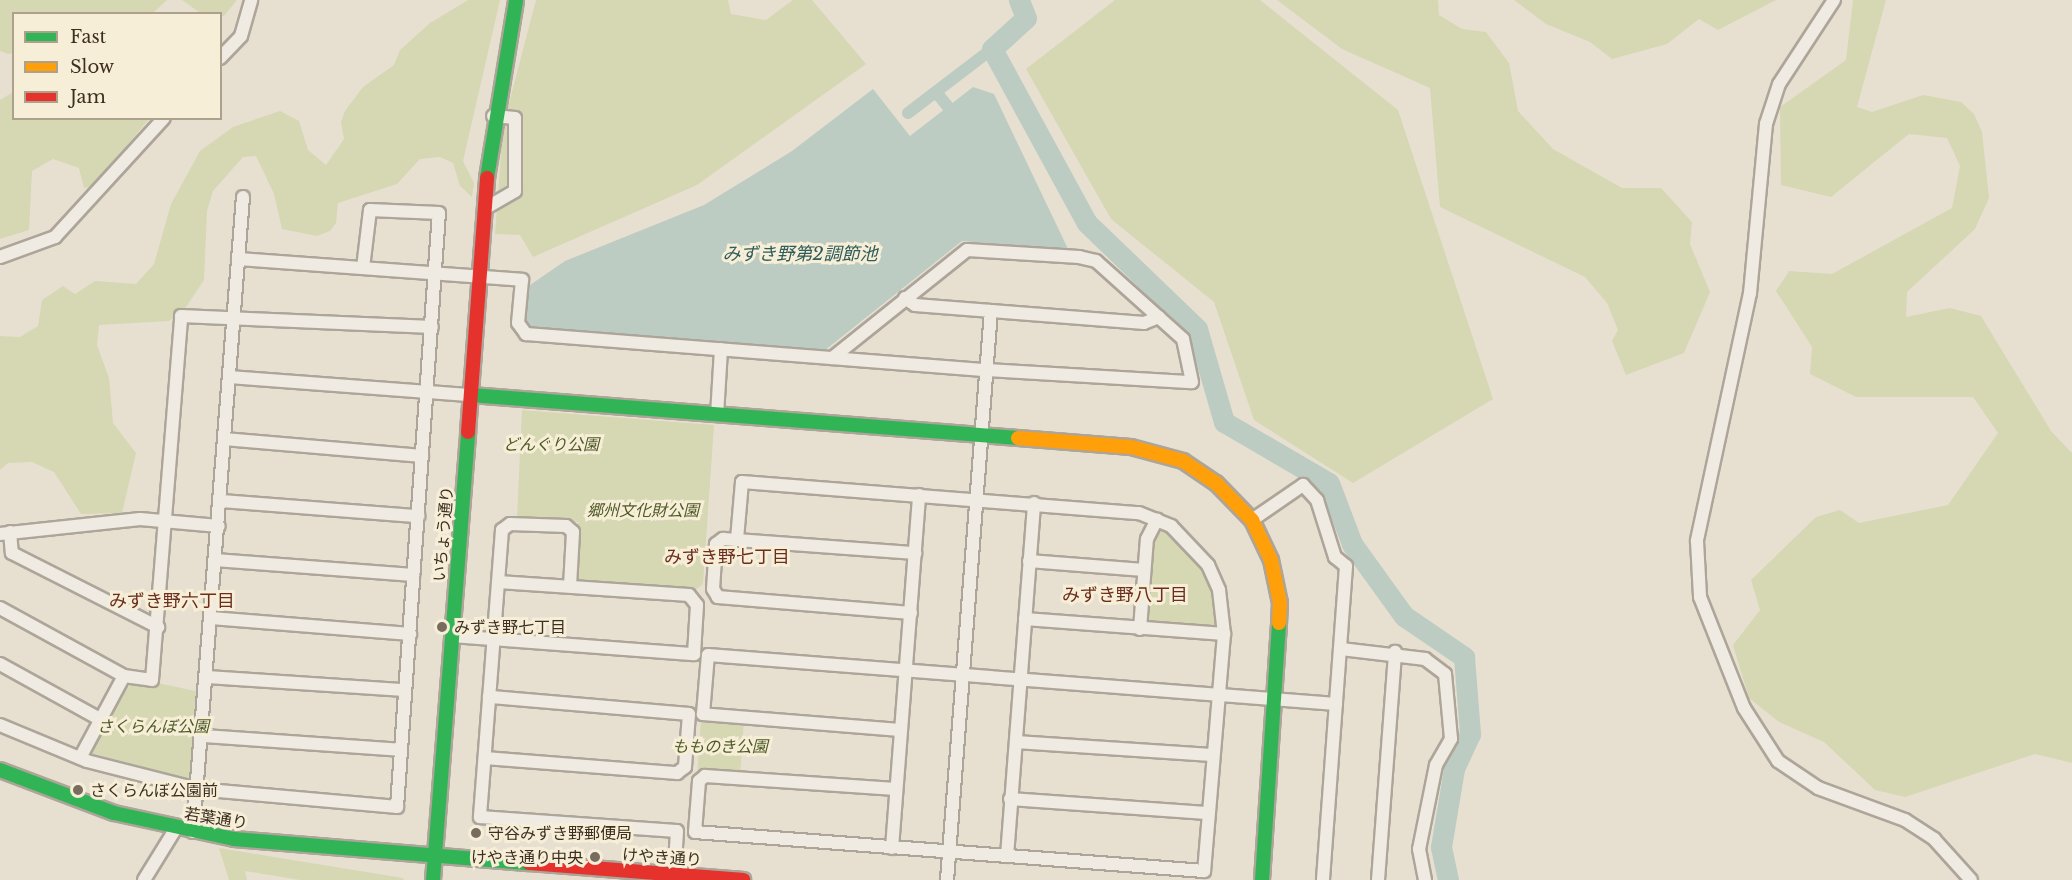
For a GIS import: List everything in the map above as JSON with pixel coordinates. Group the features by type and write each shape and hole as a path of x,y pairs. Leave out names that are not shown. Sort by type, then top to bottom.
{"street":[{"path":"222,56 241,36 251,0"},
{"name":"いちょう通り","path":"433,880 484,209 493,116 516,0"},
{"path":"1834,0 1779,84 1766,124 1750,293 1697,541 1700,597 1743,708 1778,761 1818,788 1905,820 1942,846 1971,880"},
{"path":"484,209 514,191 515,118 493,116"},
{"path":"0,256 55,237 163,120"},
{"path":"193,832 221,501 243,197"},
{"path":"0,725 80,758 197,789 397,807 439,213 370,210 363,268"},
{"path":"238,259 522,280 518,323 526,334 721,349 832,358 987,370 1192,382 1183,339 1096,261 1078,257 967,250 832,358"},
{"path":"905,298 915,305 991,311 1144,323 1159,318"},
{"path":"947,880 991,311"},
{"path":"0,608 124,676 152,680 181,316 432,327"},
{"path":"717,415 721,349"},
{"path":"229,377 1131,447 1183,461 1216,483 1252,520 1271,560 1280,603 1262,880"},
{"path":"224,440 422,456"},
{"path":"737,539 742,482 1139,513 1156,519 1191,543 1208,565 1219,590 1224,634 1216,697 1204,871 695,832 699,781 705,776 896,789"},
{"path":"1252,520 1303,485 1317,500 1335,557 1346,566 1323,880"},
{"path":"892,848 919,495"},
{"path":"221,501 418,516"},
{"path":"1007,856 1034,503"},
{"path":"158,627 12,553 5,533 140,519 219,526"},
{"path":"1140,629 1147,539 1156,519"},
{"path":"570,586 573,532 566,526 510,524 502,530 480,817 677,831 674,877"},
{"path":"911,613 718,597 713,589 716,544 737,539 915,553"},
{"path":"215,560 414,575"},
{"path":"1029,561 1144,570"},
{"path":"452,636 694,654 694,597 498,582"},
{"path":"211,618 410,634"},
{"path":"1025,620 1224,634"},
{"path":"1341,649 1395,652 1425,658 1445,674 1451,739 1436,765 1419,849 1425,880"},
{"path":"1378,880 1395,652"},
{"path":"900,730 703,714 708,655 1216,697 1336,704"},
{"path":"0,664 98,718"},
{"path":"80,758 98,718 124,676"},
{"path":"207,677 405,690"},
{"path":"485,758 677,772 685,767 689,714 489,698"},
{"path":"202,736 401,750"},
{"path":"1016,742 1212,755"},
{"name":"若葉通り","path":"0,770 65,797 193,832 435,857"},
{"path":"1010,800 1207,813"},
{"path":"144,880 176,828"},
{"name":"けやき通り","path":"435,857 674,877 743,880"}],"green space":[{"path":"0,0 167,0 154,12 12,12 12,53 0,51"},
{"path":"182,0 237,0 224,16 222,12 199,12"},
{"path":"468,0 500,0 463,161 474,183 472,197 460,186 453,163 440,157 420,159 397,184 338,203 336,223 330,231 317,236 282,229 274,194 256,156 243,157 213,191 207,211 204,280 184,310 169,321 99,325 97,345 109,378 113,423 136,453 122,513 81,514 54,472 32,462 8,463 0,470 0,336 20,337 38,326 42,300 63,286 75,294 95,281 136,284 154,264 171,204 200,151 233,127 280,111 299,121 308,150 326,165 344,139 341,122 345,111 363,87 394,65 400,50 430,23"},
{"path":"536,0 728,0 731,14 766,20 793,0 812,0 866,64 697,185 533,257 520,235 495,234 503,126"},
{"path":"1115,0 1260,0 1398,110 1493,399 1353,483 1254,420 1214,302 1111,219 1026,69"},
{"path":"1277,0 1438,0 1439,15 1462,29 1486,32 1509,63 1518,111 1553,149 1622,188 1661,188 1692,222 1690,244 1710,292 1684,353 1626,375 1612,341 1618,330 1607,303 1585,277 1440,207 1430,88 1342,49"},
{"path":"1514,0 1776,0 1718,30 1699,19 1667,44 1612,59 1590,42 1546,24"},
{"path":"1853,0 1886,0 1857,107 1872,112 1923,95 1961,102 1974,114 1982,132 1989,198 1975,229 1907,292 1906,317 1950,308 1981,316 2051,431 2072,453 2072,763 2035,754 1905,797 1875,790 1824,742 1779,722 1749,698 1733,645 1760,610 1751,580 1816,517 1840,510 1859,523 1948,505 1998,433 1973,397 1856,397 1810,374 1812,347 1776,291 1789,271 1832,274 1952,208 1960,166 1947,138 1909,134 1831,197 1781,185 1780,107 1846,60"},
{"path":"12,93 12,120 148,120 93,186 84,188 79,168 53,159 32,171 29,230 0,239 0,100"},
{"name":"郷州文化財公園","path":"522,410 714,425 703,584 694,591 578,582 578,522 517,518"},
{"path":"1158,526 1200,562 1215,592 1220,626 1147,625 1144,620 1151,540"},
{"name":"さくらんぼ公園","path":"153,682 200,692 189,779 87,752 104,718 131,684"},
{"name":"もものき公園","path":"701,719 744,722 740,773 697,770"},
{"path":"219,848 403,878 404,880 300,880 245,871 247,880 229,880"}],"water":[{"name":"みずき野第2調節池","path":"973,87 994,94 1069,251 962,241 824,351 532,328 525,322 530,285 565,261 704,205 792,151 873,89 910,136"}],"waterway":[{"path":"1019,0 1026,18 992,49 1087,223 1197,329 1224,422 1329,483 1352,544 1404,616 1464,657 1470,734 1454,769 1441,847 1448,880"},
{"path":"908,113 992,49"},
{"path":"936,92 948,107"}],"traffic: fast":[{"path":"487,178 516,0"},
{"path":"471,395 1018,438"},
{"path":"433,880 468,432"},
{"path":"1262,880 1279,623"},
{"path":"0,770 114,813 234,839 529,863"}],"traffic: slow":[{"path":"1018,438 1131,447 1183,461 1216,483 1252,520 1271,560 1280,603 1279,623"}],"traffic: jam":[{"path":"468,432 487,178"},
{"path":"529,863 743,880"}],"place":[{"name":"みずき野七丁目","path":"442,627"},
{"name":"さくらんぼ公園前","path":"78,790"},
{"name":"守谷みずき野郵便局","path":"476,833"},
{"name":"けやき通り中央","path":"595,857"}],"district":[{"name":"みずき野七丁目","path":"727,557"},
{"name":"みずき野八丁目","path":"1125,595"},
{"name":"みずき野六丁目","path":"172,601"}],"park label":[{"name":"どんぐり公園","path":"551,444"}]}
